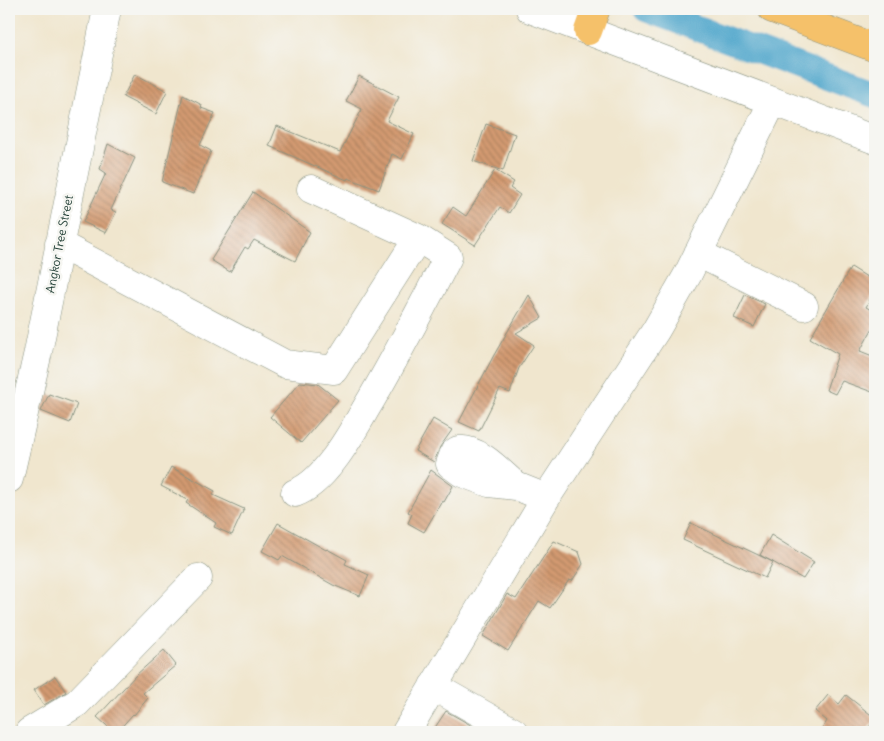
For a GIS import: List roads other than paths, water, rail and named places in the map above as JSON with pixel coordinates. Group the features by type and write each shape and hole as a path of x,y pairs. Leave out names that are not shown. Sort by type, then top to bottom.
{"main road":[{"path":"772,9 875,48"}],"street":[{"name":"Angkor Tree Street","path":"9,479 38,352 107,9"},
{"path":"530,9 592,20 774,101 875,140"},
{"path":"406,732 546,498 656,330 698,253 774,101"},
{"path":"296,494 304,491 339,454 402,347 448,256 418,238 311,189"},
{"path":"59,244 285,364 334,370 418,238"},
{"path":"698,253 804,306"},
{"path":"516,486 546,498"},
{"path":"29,732 76,703 198,578"},
{"path":"433,686 514,732"}],"waterway":[{"path":"646,9 875,95"}]}
